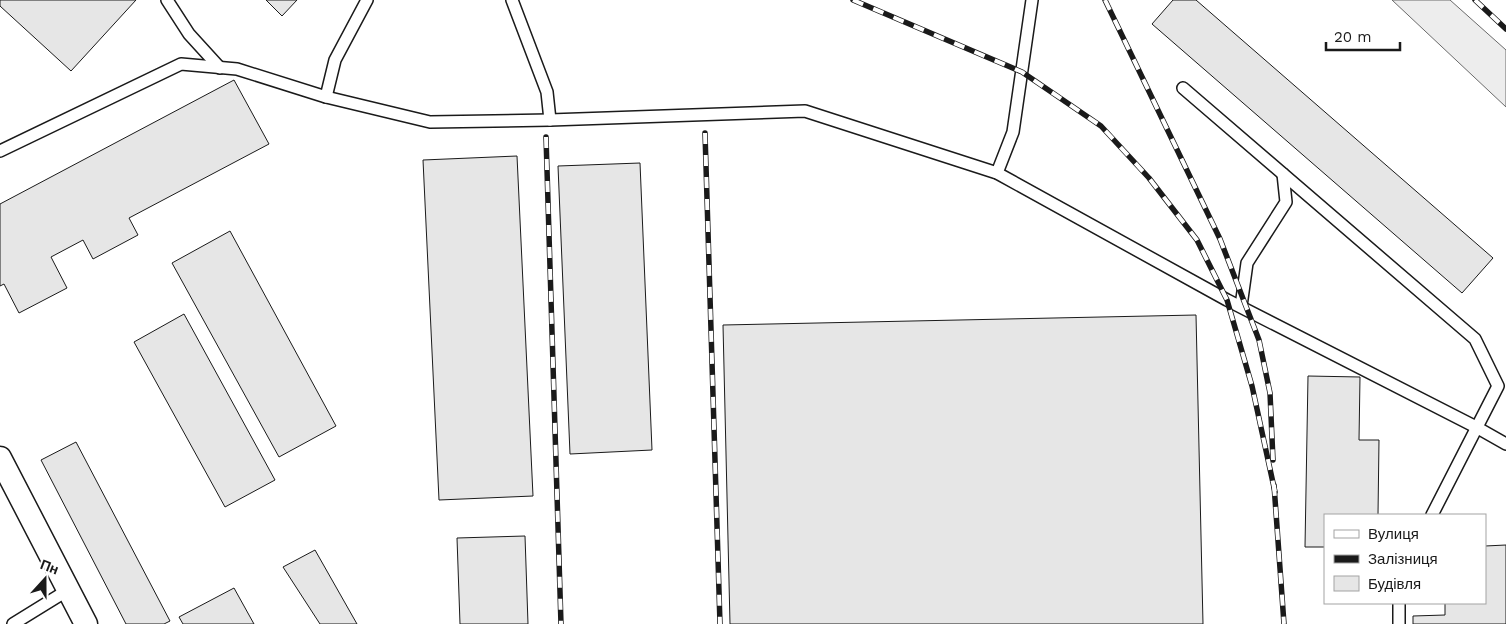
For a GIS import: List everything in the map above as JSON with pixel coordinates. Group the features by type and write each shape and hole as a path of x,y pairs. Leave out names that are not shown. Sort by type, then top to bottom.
{"street":[{"path":"0,458 86,624"}],"lane":[{"path":"167,0 189,34 220,68"},
{"path":"326,97 335,60 368,0"},
{"path":"512,0 547,92 550,120"},
{"path":"997,173 1013,132 1032,0"},
{"path":"0,151 181,64 237,69 326,97 430,122 550,120 805,111 997,173 1241,306 1506,444"},
{"path":"1183,88 1475,339 1498,386 1432,514"},
{"path":"1241,306 1247,263 1286,202 1283,174"},
{"path":"14,624 68,590"},
{"path":"1399,604 1399,624"}],"shaded area":[{"path":"1392,0 1450,0 1506,50 1506,107"}],"building":[{"path":"0,0 136,0 71,71 0,6"},
{"path":"266,0 297,0 282,16"},
{"path":"1173,0 1196,0 1493,258 1462,293 1152,24"},
{"path":"234,80 269,144 129,218 138,235 93,259 83,240 51,257 67,288 19,313 4,284 0,286 0,204"},
{"path":"517,156 533,496 439,500 423,160"},
{"path":"640,163 652,450 570,454 558,166"},
{"path":"230,231 336,426 279,457 172,263"},
{"path":"184,314 275,480 225,507 134,342"},
{"path":"1196,315 1203,624 730,624 723,325"},
{"path":"1308,376 1360,377 1359,440 1379,440 1378,514 1324,514 1324,547 1305,547"},
{"path":"76,442 170,621 164,624 126,624 41,460"},
{"path":"525,536 528,624 460,624 457,538"},
{"path":"1506,545 1506,624 1413,624 1413,616 1445,615 1445,604 1486,604 1486,546"},
{"path":"315,550 357,624 320,624 283,567"},
{"path":"234,588 254,624 183,624 179,617"}],"railway":[{"path":"853,0 1022,72 1101,126 1149,178 1197,240 1227,300 1252,386 1275,492"},
{"path":"1105,0 1220,239 1259,340 1270,393 1273,460"},
{"path":"1475,0 1506,29"},
{"path":"705,133 720,624"},
{"path":"546,137 561,624"},
{"path":"1274,485 1284,624"}]}
